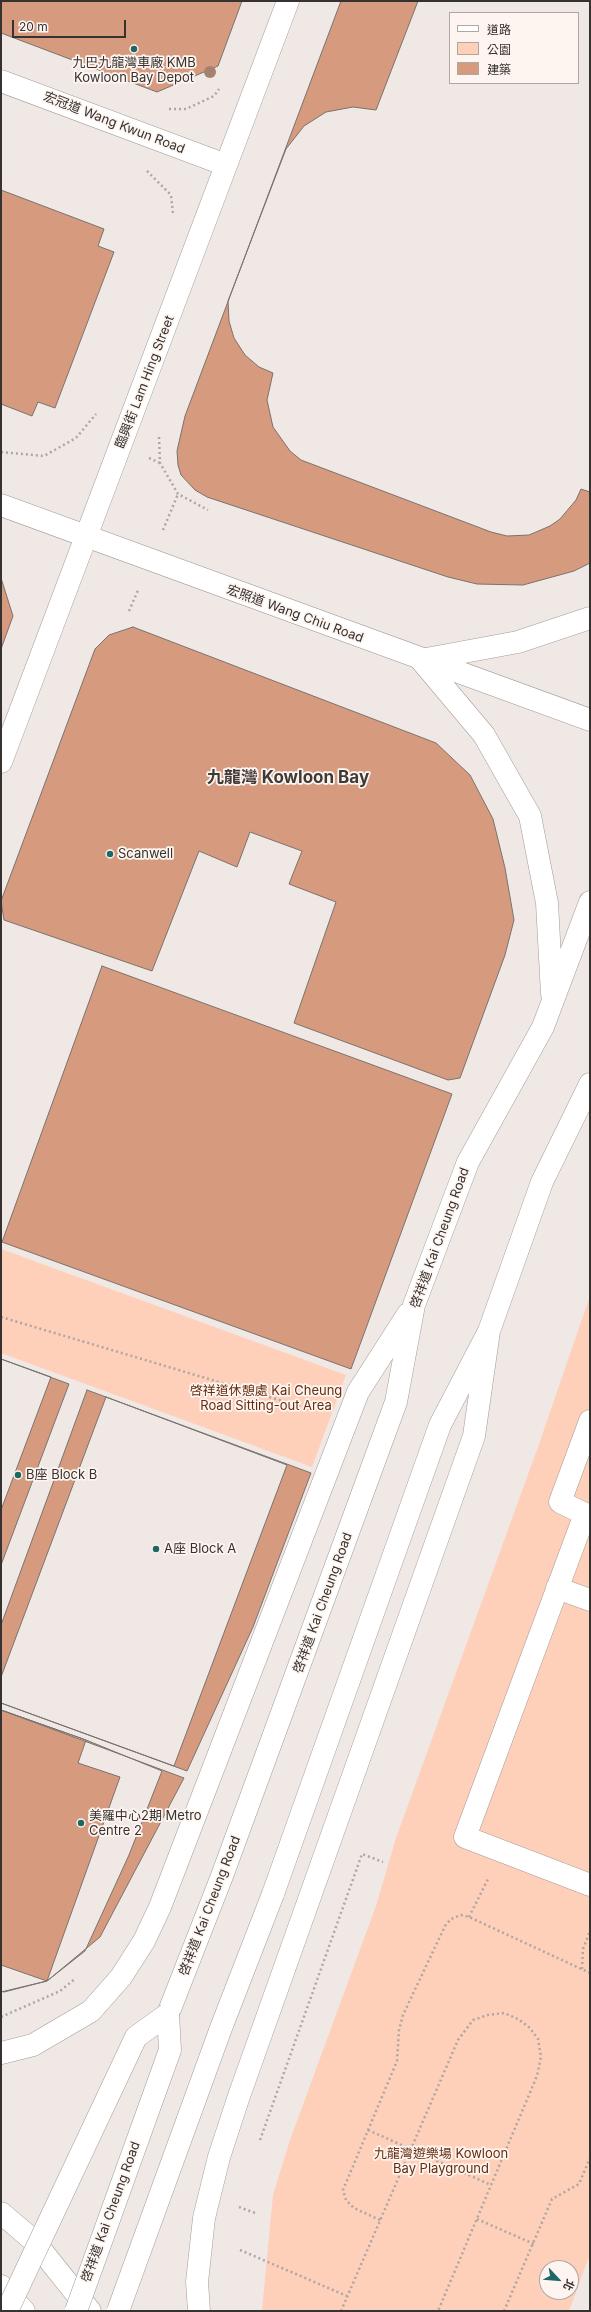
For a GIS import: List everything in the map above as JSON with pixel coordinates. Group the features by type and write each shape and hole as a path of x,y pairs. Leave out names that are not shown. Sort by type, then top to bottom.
{"main road":[{"name":"臨興街 Lam Hing Street","path":"1,762 288,1"},
{"name":"宏冠道 Wang Kwun Road","path":"1,80 226,166"},
{"name":"宏照道 Wang Chiu Road","path":"1,505 421,660 590,720"},
{"path":"552,1003 547,903 530,816 484,735 421,660 518,642 590,618"},
{"name":"啓祥道 Kai Cheung Road","path":"76,2311 170,2050 168,2014 222,1876 396,1402 414,1305 468,1162 543,1027 590,902"},
{"path":"118,2311 220,2028 273,1894 440,1425 489,1331 542,1182 590,1084"},
{"path":"1,2053 33,2045 91,2011 121,1977 144,1941 160,1907 358,1392 414,1305"},
{"path":"199,2311 197,2282 204,2218 220,2157 242,2089 474,1436 489,1331"},
{"path":"590,1421 560,1502 585,1514 465,1837 590,1885"},
{"path":"557,1588 590,1600"},
{"path":"7,2311 136,2037 168,2014"},
{"path":"1,2213 34,2241 90,2311"},
{"path":"1,2286 24,2311"}],"path":[{"path":"165,109 186,109 214,96 222,85"},
{"path":"148,171 171,194 174,220"},
{"path":"1,452 44,456 76,438 96,415 99,408"},
{"path":"159,435 160,463 178,494 208,510"},
{"path":"1,1317 321,1412"},
{"path":"259,2144 362,1854 383,1862"},
{"path":"469,1917 489,1876"},
{"path":"380,2220 354,2208 346,2200 343,2190 397,2061 399,2030 403,2016 442,1933 451,1920 461,1915 469,1917 590,1973"},
{"path":"582,1969 583,1949 590,1931"},
{"path":"60,1990 68,1984"},
{"path":"1,2017 53,1994"},
{"path":"341,2311 458,2040 473,2020 488,2015 504,2013 518,2019 530,2028 538,2039 541,2057 538,2076 438,2311"},
{"path":"368,2130 491,2185"},
{"path":"504,2311 552,2200 579,2184 590,2158"},
{"path":"477,2219 534,2244"},
{"path":"240,2250 347,2296"}],"green space":[{"name":"啓祥道休憩處 Kai Cheung Road Sitting-out Area","path":"1,1249 346,1375 312,1467 1,1353"},
{"name":"九龍灣遊樂場 Kowloon Bay Playground","path":"590,1296 590,2254 579,2284 579,2260 539,2260 539,2300 573,2300 569,2311 262,2311 273,2195 290,2140 376,1906 396,1838 538,1447"}],"building":[{"name":"九巴九龍灣車廠 KMB Kowloon Bay Depot","path":"1,1 242,1 218,66 157,92 1,33"},
{"path":"341,1 590,1 590,563 574,571 523,585 477,584 448,577 207,497 195,490 181,475 178,465 177,451 185,416"},
{"path":"418,1 590,1 590,492 581,489 576,500 560,519 550,526 529,535 507,536 491,532 301,460 290,451 273,427 267,400 273,373 259,367 245,355 234,338 229,321 228,301 286,149 304,126 326,112 353,107 376,110"},
{"path":"1,190 104,229 98,246 114,252 55,408 38,402 32,416 1,404"},
{"path":"1,578 13,616 1,649"},
{"path":"133,627 436,743 470,775 493,819 505,868 514,920 505,955 460,1078 448,1080 294,1023 336,902 289,884 302,851 250,832 237,867 199,851 152,971 4,920 1,901 95,649 109,635"},
{"path":"102,966 452,1094 351,1369 2,1242"},
{"name":"B座 Block B","path":"1,1359 69,1384 1,1565"},
{"path":"1,1359 51,1377 1,1510"},
{"name":"A座 Block A","path":"87,1390 311,1473 253,1627 187,1771 1,1703 1,1625"},
{"name":"A座 Block A","path":"106,1397 287,1465 174,1766 1,1703 1,1677"},
{"name":"美羅中心2期 Metro Centre 2","path":"1,1710 86,1740 78,1763 120,1777 47,1981 1,1965"},
{"name":"美羅中心2期 Metro Centre 2","path":"1,1710 184,1778 100,1937 47,1981 1,1992"},
{"name":"美羅中心2期 Metro Centre 2","path":"1,1710 86,1740 162,1771 129,1855 85,1951 47,1981 4,1992 1,1991"}],"place":[{"name":"九巴九龍灣車廠 KMB Kowloon Bay Depot","path":"134,49"},
{"name":"Scanwell","path":"110,854"},
{"name":"B座 Block B","path":"18,1475"},
{"name":"A座 Block A","path":"156,1549"},
{"name":"美羅中心2期 Metro Centre 2","path":"81,1823"}],"district":[{"name":"九龍灣 Kowloon Bay","path":"288,778"}]}
